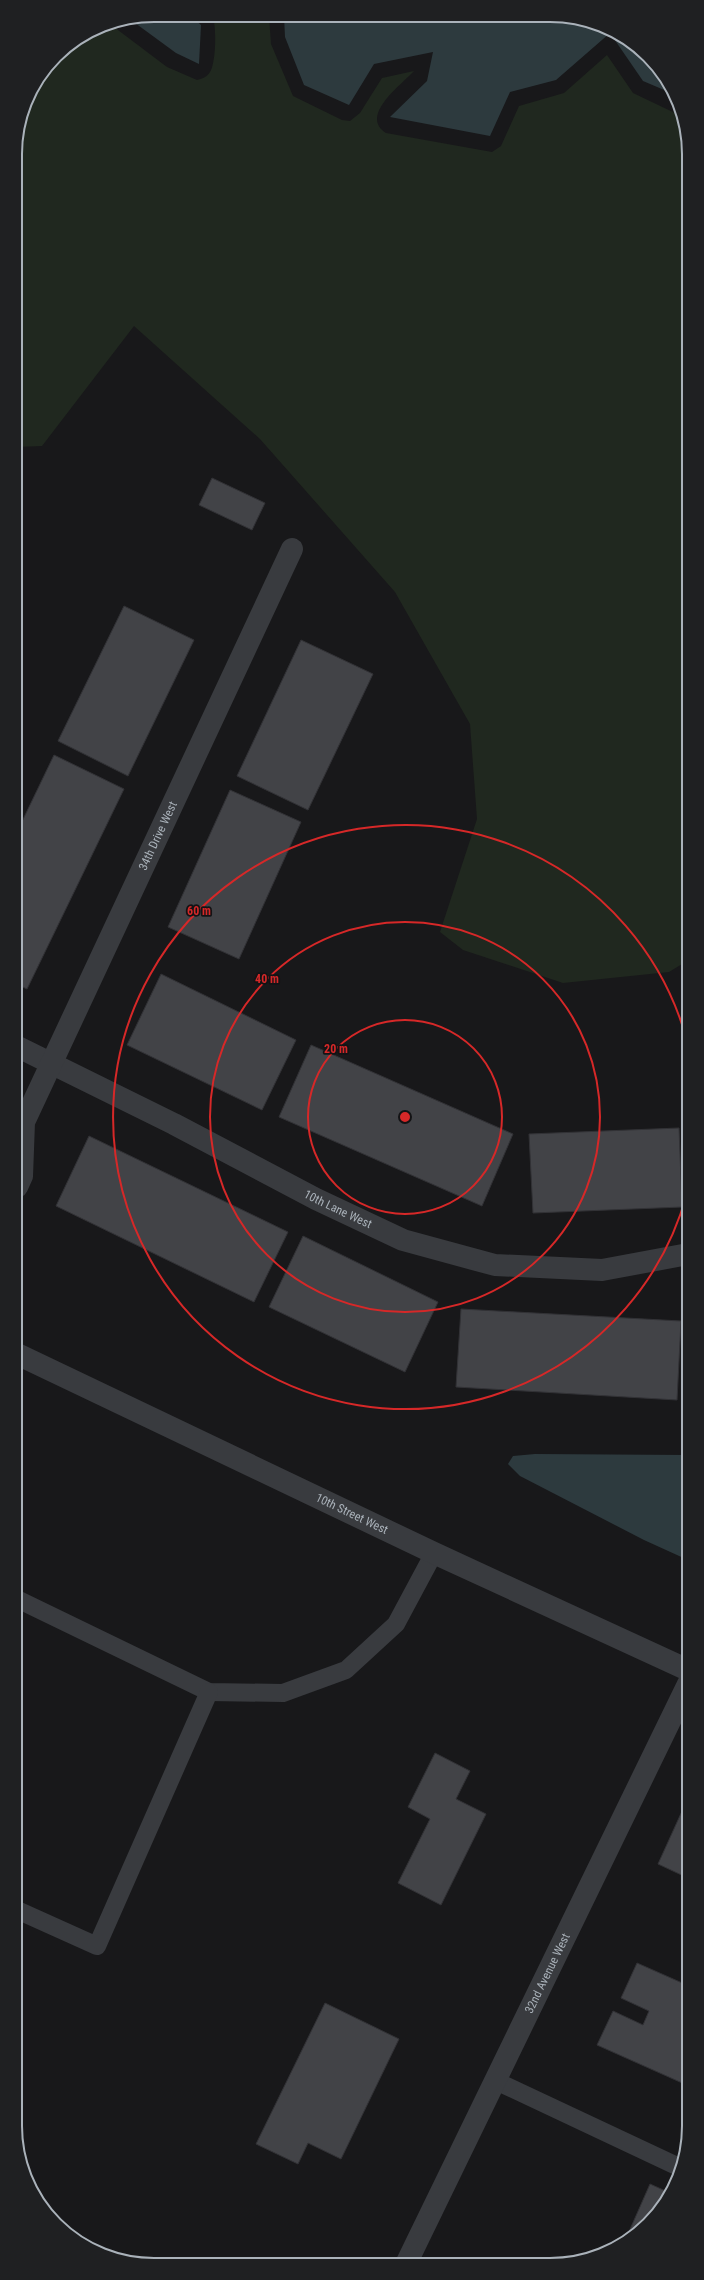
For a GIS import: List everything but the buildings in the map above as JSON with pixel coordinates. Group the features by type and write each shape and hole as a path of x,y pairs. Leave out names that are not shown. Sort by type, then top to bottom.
{"street":[{"name":"34th Drive West","path":"22,1121 52,1062 292,549"},
{"name":"10th Lane West","path":"22,1049 52,1062 316,1199 403,1240 495,1265 602,1270 682,1255"},
{"name":"10th Street West","path":"22,1356 434,1553 682,1667"},
{"name":"32nd Avenue West","path":"409,2258 496,2082 682,1696"}],"lane":[{"path":"22,1601 209,1692 283,1693 346,1670 396,1624 434,1553"},
{"path":"22,1912 97,1946 209,1692"},
{"path":"496,2082 676,2166"}],"shaded area":[{"path":"197,22 201,25 199,64 176,53 136,23"},
{"path":"214,22 269,22 271,44 293,96 342,120 350,121 360,113 382,78 414,71 392,93 379,110 377,118 379,126 386,133 492,152 501,146 519,106 564,93 607,55 633,93 675,113 682,145 682,964 669,972 563,983 463,950 440,932 477,819 470,724 395,592 260,439 134,326 42,446 22,447 22,145 26,120 32,103 49,74 67,55 88,40 115,28 167,67 197,80 203,78 210,72 214,61"},
{"path":"284,22 559,22 584,26 607,35 556,80 510,92 490,136 390,117 427,81 433,52 374,64 349,105 304,85 285,37"},
{"path":"614,39 630,49 643,61 655,74 665,90 643,81"},
{"path":"535,1454 682,1455 682,1557 644,1540 520,1476 508,1464 513,1456"}]}
